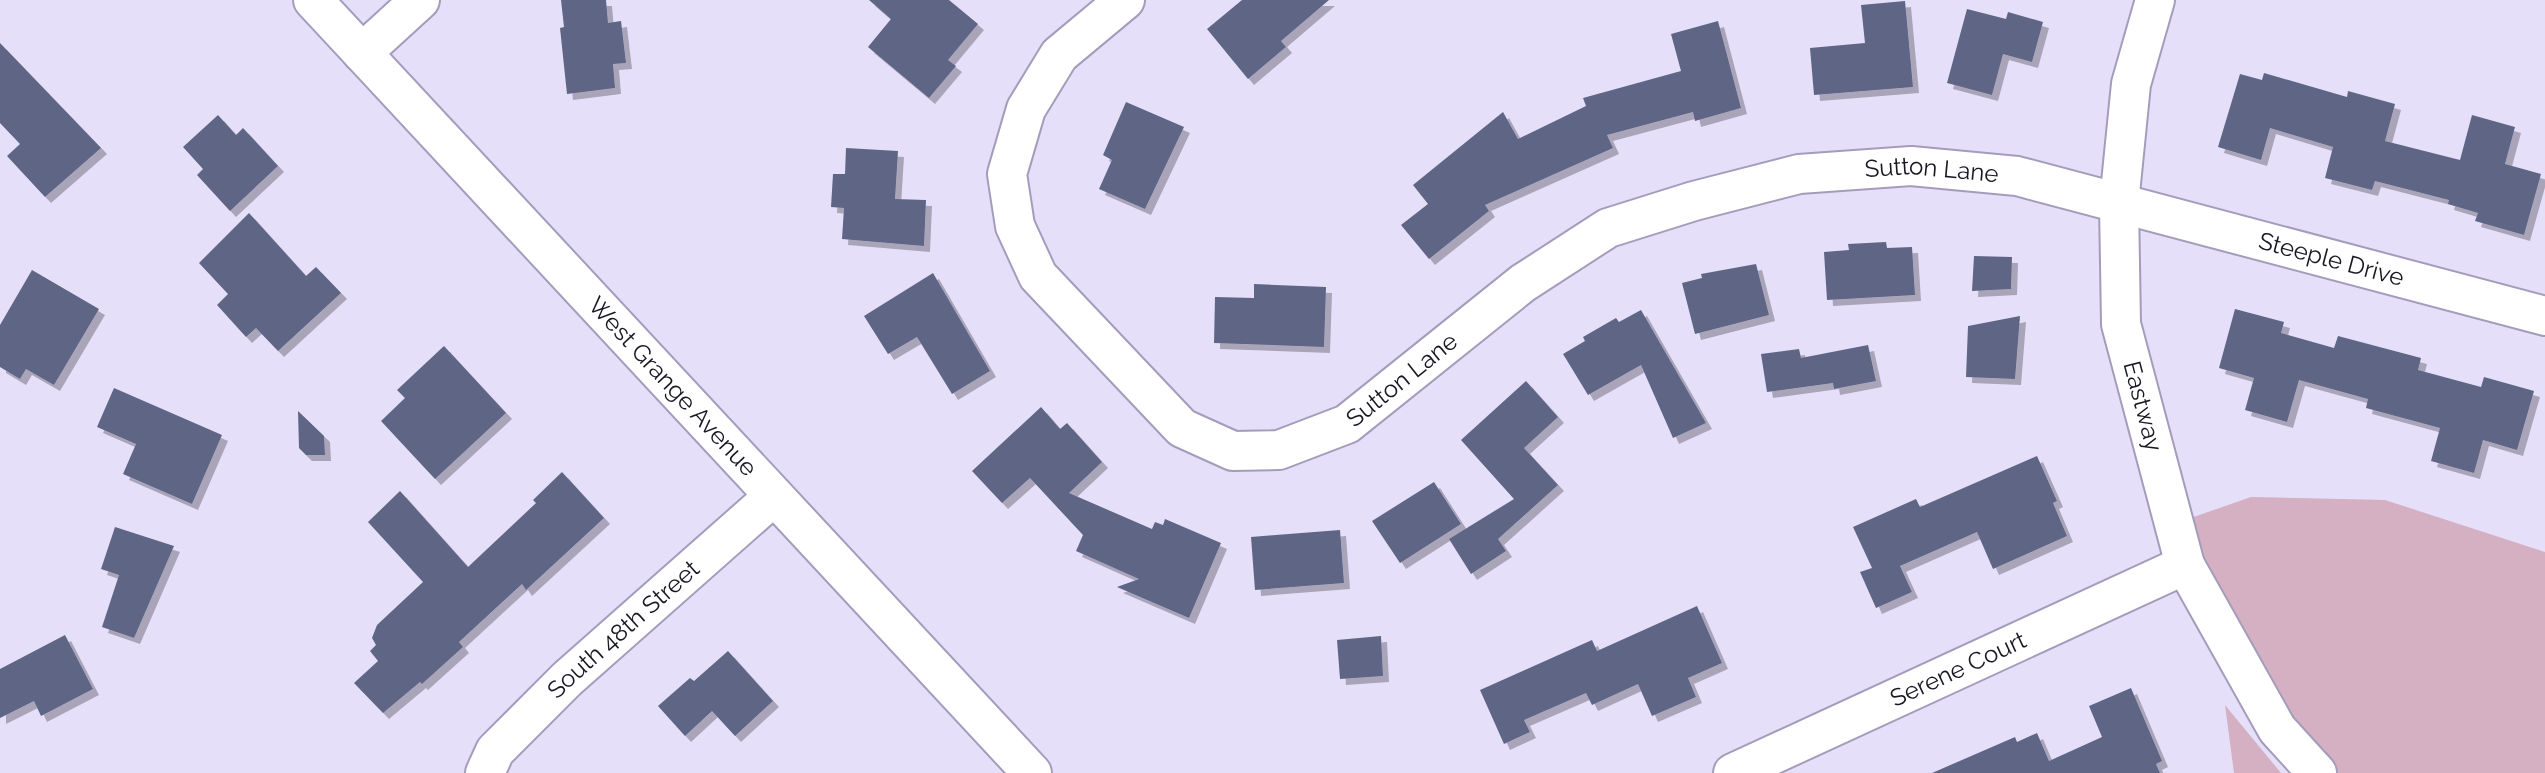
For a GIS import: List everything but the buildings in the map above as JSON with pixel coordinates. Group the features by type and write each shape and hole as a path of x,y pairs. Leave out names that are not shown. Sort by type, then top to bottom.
{"street":[{"name":"West Grange Avenue","path":"313,0 1032,773"},
{"path":"362,52 420,0"},
{"name":"Sutton Lane","path":"1125,0 1059,55 1026,109 1007,174 1015,226 1038,276 1182,428 1233,451 1279,450 1347,425 1522,283 1576,248 1608,228 1694,201 1799,173 1911,166 2017,176 2119,203"},
{"name":"Eastway","path":"2155,0 2131,85 2119,203 2121,324 2185,565 2277,729 2317,773"},
{"name":"Steeple Drive","path":"2119,203 2545,316"},
{"name":"South 48th Street","path":"485,773 495,751 567,679 774,496"},
{"name":"Serene Court","path":"1733,773 2185,565"}],"shaded area":[{"path":"2251,497 2385,500 2545,552 2545,773 2336,773 2274,693 2235,630 2185,520"},
{"path":"2225,705 2281,773 2234,773"}]}
